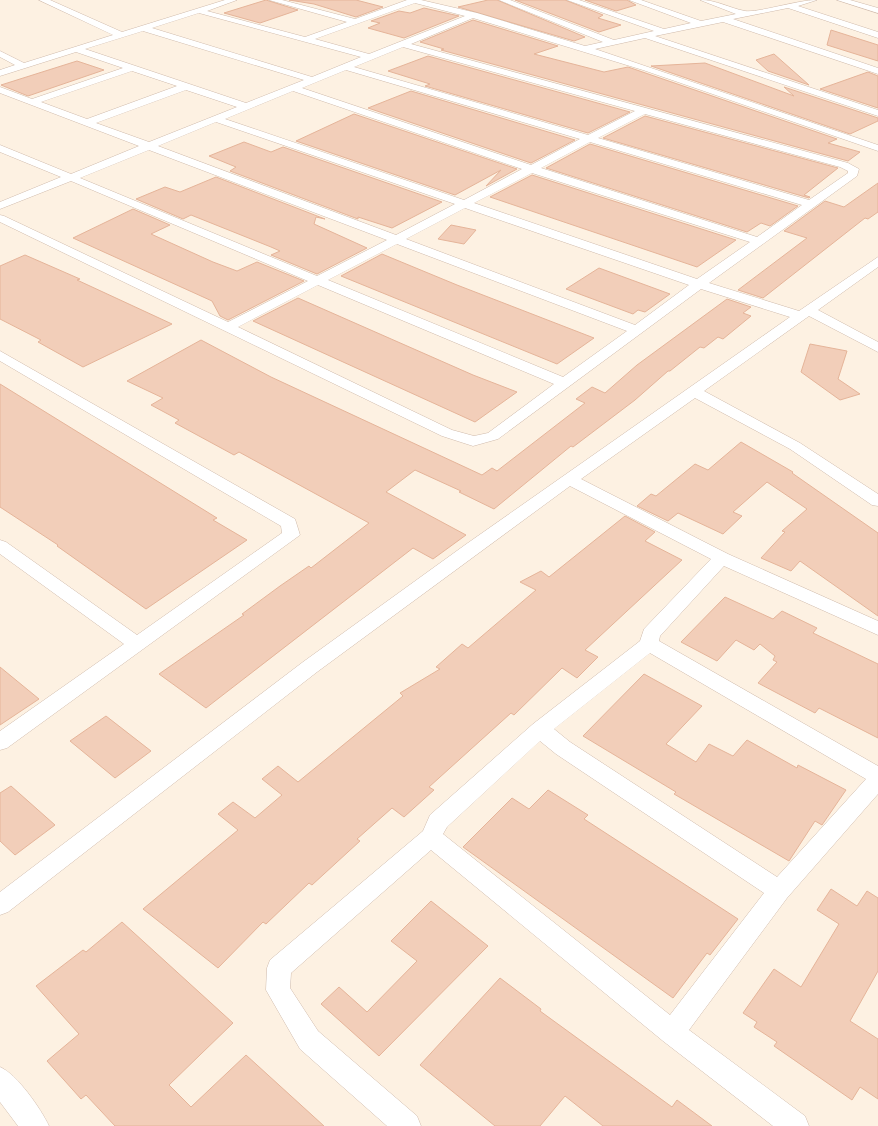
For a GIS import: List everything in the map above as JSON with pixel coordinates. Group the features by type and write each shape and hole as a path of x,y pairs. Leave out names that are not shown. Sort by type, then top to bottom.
{"street":[{"path":"42,0 121,35"},
{"path":"196,0 214,6"},
{"path":"0,73 233,0"},
{"path":"273,0 356,22"},
{"path":"305,40 413,0 474,15 585,48 878,148"},
{"path":"502,0 612,42"},
{"path":"571,0 663,31"},
{"path":"633,0 700,23"},
{"path":"704,0 743,13"},
{"path":"585,48 743,13 813,0"},
{"path":"841,0 878,11"},
{"path":"788,5 878,35"},
{"path":"198,11 370,57"},
{"path":"0,206 474,15"},
{"path":"720,18 878,71"},
{"path":"143,28 313,80"},
{"path":"644,35 878,113"},
{"path":"0,218 447,433 473,441 493,436 758,241 853,174 854,169 402,44"},
{"path":"76,49 247,107"},
{"path":"0,54 24,66"},
{"path":"346,67 810,204"},
{"path":"32,102 132,68"},
{"path":"88,122 187,86"},
{"path":"292,88 532,169 758,241"},
{"path":"0,90 398,238 636,330"},
{"path":"229,327 644,110"},
{"path":"216,119 699,284 805,313 878,348"},
{"path":"0,148 316,282 564,383"},
{"path":"0,905 310,667 471,549 878,261"},
{"path":"0,742 281,544 291,535 289,523 3,360"},
{"path":"695,392 796,446 878,501"},
{"path":"570,480 722,558 878,629"},
{"path":"0,546 138,644"},
{"path":"408,1126 308,1040 278,990 279,968 431,837 438,821 540,728 648,644 651,634 722,558"},
{"path":"648,644 878,776"},
{"path":"540,728 563,748 779,891"},
{"path":"672,1032 779,891 878,780"},
{"path":"431,837 672,1032 795,1126"},
{"path":"0,1080 35,1126"}],"building":[{"path":"266,0 298,10 260,23 224,13"},
{"path":"289,0 356,0 383,7 356,17 314,4"},
{"path":"488,0 497,0 585,37 574,41 458,7"},
{"path":"515,0 565,0 603,15 598,18 621,25 599,32"},
{"path":"585,0 627,0 636,5 616,11"},
{"path":"424,8 459,16 404,38 368,28 380,23 371,21 399,11 410,13"},
{"path":"473,20 558,46 534,54 604,72 628,67 837,139 828,143 860,152 848,161 441,50 444,49 420,42"},
{"path":"831,30 878,45 878,61 827,45"},
{"path":"774,54 809,85 768,71 756,60"},
{"path":"428,56 630,112 588,133 425,86 430,84 388,71"},
{"path":"77,61 104,70 28,96 1,85"},
{"path":"705,63 794,96 784,87 878,118 878,121 850,134 651,66"},
{"path":"868,72 878,76 878,108 820,89"},
{"path":"411,91 575,140 531,163 368,108"},
{"path":"354,114 517,169 486,186 501,170 455,195 296,141"},
{"path":"645,116 838,168 804,195 809,198 603,138"},
{"path":"244,142 271,152 283,147 442,202 392,228 358,217 358,219 230,171 236,167 209,156"},
{"path":"590,144 798,206 770,226 761,223 747,232 546,168"},
{"path":"532,175 736,240 697,267 490,197"},
{"path":"216,177 325,219 316,217 314,224 367,248 317,274 271,255 280,251 271,247 191,215 183,219 136,199 165,187 180,192"},
{"path":"878,183 878,212 868,219 865,218 763,298 738,290 807,238 784,231 825,201 844,207"},
{"path":"133,209 170,225 151,234 213,262 237,271 257,262 304,281 228,320 220,316 212,301 73,238"},
{"path":"451,225 476,230 464,244 438,239"},
{"path":"382,254 594,338 557,364 341,276"},
{"path":"25,255 80,279 77,280 172,324 83,367 38,342 41,340 0,319 0,266"},
{"path":"599,268 670,294 645,312 638,310 633,314 566,289"},
{"path":"298,298 473,375 517,392 475,422 253,321"},
{"path":"727,299 751,307 743,313 751,316 723,339 718,337 704,348 700,347 668,371 635,400 573,447 571,446 494,509 459,492 461,491 415,470 386,492 466,535 433,559 413,548 206,708 159,674 244,615 242,614 280,586 309,566 311,568 369,523 239,452 234,455 175,423 179,420 151,405 163,398 127,381 201,340 271,377 482,475 492,468 497,471 585,403 576,399 592,387 605,393 637,365"},
{"path":"810,344 847,351 838,379 860,394 840,400 801,372"},
{"path":"0,384 217,518 213,520 247,540 146,609 58,545 0,507"},
{"path":"741,442 793,472 878,533 878,616 800,561 791,571 761,558 785,532 782,531 807,509 767,482 733,512 742,516 723,534 678,513 668,521 637,506 651,494 656,496 695,464 708,470"},
{"path":"625,516 655,532 645,541 682,560 585,650 598,657 577,678 562,668 514,715 511,713 429,787 434,790 404,817 392,808 357,839 360,841 312,885 309,883 266,924 263,922 218,968 143,909 238,830 218,814 233,802 255,818 282,795 262,779 278,766 298,782 403,696 400,693 440,669 436,667 462,644 468,648 536,590 520,582 541,571 549,577"},
{"path":"725,597 773,619 782,611 817,628 813,633 878,664 878,738 819,708 815,713 758,683 777,662 773,660 775,656 760,644 754,650 736,640 717,661 681,642"},
{"path":"0,667 39,699 0,725"},
{"path":"644,674 702,706 666,744 696,762 709,744 733,756 747,740 797,768 798,765 846,790 822,825 815,821 789,861 674,794 676,792 583,736"},
{"path":"106,716 151,751 115,778 70,741"},
{"path":"11,786 55,825 15,855 0,841 0,793"},
{"path":"548,790 588,815 584,819 738,919 710,955 707,953 673,998 463,847 512,798 529,809"},
{"path":"831,889 857,906 867,891 878,898 878,971 850,1021 878,1039 878,1099 860,1087 852,1100 774,1046 777,1042 754,1027 757,1022 743,1013 774,969 801,987 839,924 817,910"},
{"path":"431,901 488,946 379,1056 321,1004 339,987 367,1012 417,961 391,941"},
{"path":"122,922 233,1023 169,1085 191,1107 246,1055 324,1126 115,1126 86,1095 81,1099 47,1061 79,1034 36,986 83,950 86,952"},
{"path":"500,978 541,1009 540,1011 672,1107 677,1100 712,1126 603,1126 565,1096 540,1126 495,1126 420,1065"}]}
